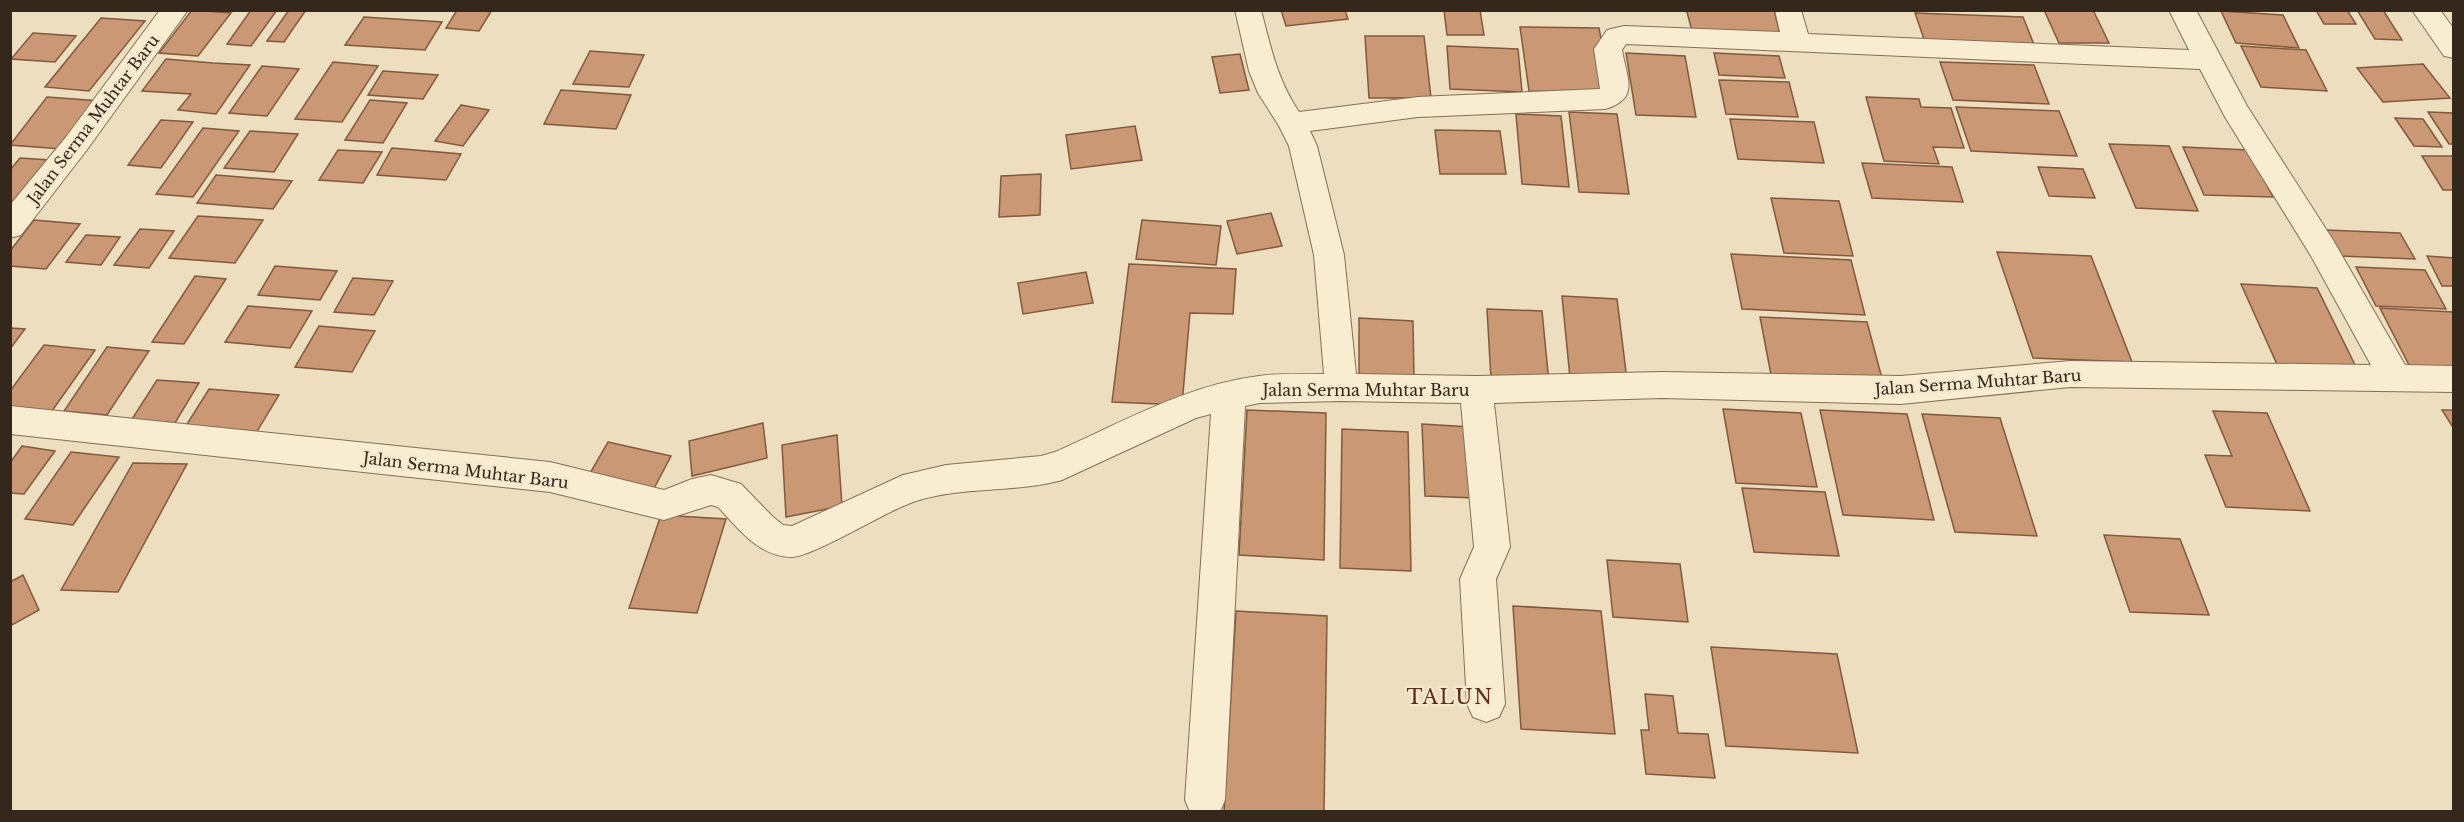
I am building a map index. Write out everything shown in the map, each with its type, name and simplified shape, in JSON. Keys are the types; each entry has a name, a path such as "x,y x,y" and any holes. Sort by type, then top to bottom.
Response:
{"street":[{"name":"Jalan Serma Muhtar Baru","path":"10,227 76,144 175,10"},
{"path":"1248,10 1263,71 1272,93 1292,123 1303,146 1329,255 1341,387"},
{"path":"1788,10 1796,41"},
{"path":"2182,10 2235,110 2322,248 2396,377"},
{"path":"2425,10 2454,50"},
{"path":"1292,123 1418,107 1605,99 1615,93 1608,49 1617,37 1624,35 2208,60"},
{"name":"Jalan Serma Muhtar Baru","path":"10,420 550,477 664,505 692,494 711,490 729,495 775,539 794,542 903,490 946,480 1041,471 1062,465 1188,407 1229,395 1260,390 1341,387 1476,390 1662,386 1901,390 2070,374 2454,379"},
{"path":"1476,390 1492,547 1478,579 1486,704"},
{"path":"1205,800 1229,395"}],"building":[{"path":"192,10 231,13 198,56 159,53"},
{"path":"251,10 277,10 251,46 227,44"},
{"path":"289,10 306,10 284,42 267,41"},
{"path":"457,10 492,10 479,31 446,28"},
{"path":"1281,10 1345,10 1348,19 1286,26"},
{"path":"1444,10 1480,10 1484,35 1447,35"},
{"path":"1681,10 1774,10 1780,34 1692,31 1687,12"},
{"path":"2044,10 2093,10 2109,43 2059,43"},
{"path":"2316,10 2347,10 2356,24 2324,24"},
{"path":"2357,10 2383,10 2402,40 2375,39"},
{"path":"2221,11 2283,15 2299,48 2236,43"},
{"path":"1915,13 2023,17 2035,47 1925,42"},
{"path":"364,17 442,22 425,50 345,45"},
{"path":"101,18 145,21 89,91 45,87"},
{"path":"1520,27 1599,28 1611,93 1529,91"},
{"path":"33,33 76,36 55,62 11,59"},
{"path":"1365,36 1424,36 1431,98 1369,98"},
{"path":"1447,46 1518,49 1522,92 1450,89"},
{"path":"2241,46 2306,50 2327,91 2261,87"},
{"path":"590,51 644,55 629,87 573,84"},
{"path":"1626,53 1685,56 1696,117 1636,115"},
{"path":"1714,53 1779,56 1785,78 1719,75"},
{"path":"1240,54 1249,90 1220,93 1212,57"},
{"path":"166,59 250,65 216,114 178,110 191,94 142,91"},
{"path":"333,62 378,66 342,122 295,119"},
{"path":"1940,62 2034,65 2049,104 1953,100"},
{"path":"2423,64 2450,98 2383,102 2357,68"},
{"path":"262,66 299,69 267,116 229,113"},
{"path":"383,71 438,75 423,99 368,95"},
{"path":"1719,80 1789,82 1798,117 1726,114"},
{"path":"561,90 631,95 616,129 544,124"},
{"path":"47,97 100,101 62,149 10,145"},
{"path":"1866,97 1919,99 1921,107 1951,108 1964,148 1933,147 1939,164 1884,161"},
{"path":"370,100 407,103 383,143 345,140"},
{"path":"461,105 489,110 463,146 435,141"},
{"path":"1956,107 2059,111 2077,156 1971,151"},
{"path":"1569,112 1617,114 1629,194 1579,192"},
{"path":"2428,112 2454,113 2454,144 2449,144"},
{"path":"1516,114 1561,116 1569,187 1522,184"},
{"path":"2395,118 2423,119 2442,147 2414,146"},
{"path":"1730,119 1814,122 1824,163 1738,159"},
{"path":"161,120 193,122 161,168 128,165"},
{"path":"1135,126 1142,160 1071,169 1066,135"},
{"path":"203,128 239,131 193,197 156,194"},
{"path":"1435,130 1500,131 1506,174 1440,174"},
{"path":"250,131 298,134 274,172 224,168"},
{"path":"2109,144 2169,146 2198,211 2136,208"},
{"path":"2183,147 2249,150 2273,197 2204,195"},
{"path":"392,148 461,154 446,180 377,175"},
{"path":"338,150 382,152 363,183 319,180"},
{"path":"2422,156 2454,156 2454,190 2443,190"},
{"path":"20,158 49,160 10,210 10,170"},
{"path":"1862,163 1952,167 1963,202 1872,198"},
{"path":"2038,167 2083,169 2095,198 2049,196"},
{"path":"1041,174 1040,215 999,217 1001,176"},
{"path":"216,175 292,181 273,209 197,203"},
{"path":"1771,198 1839,201 1853,256 1784,253"},
{"path":"1271,213 1282,246 1237,254 1227,221"},
{"path":"198,216 263,220 235,263 169,258"},
{"path":"34,220 80,224 46,269 10,266 10,251"},
{"path":"1142,220 1221,226 1216,265 1136,259"},
{"path":"140,229 174,231 149,268 114,265"},
{"path":"2326,230 2400,233 2415,259 2340,256"},
{"path":"86,235 120,237 101,265 66,262"},
{"path":"1997,252 2091,256 2132,362 2033,358"},
{"path":"1731,254 1851,260 1865,315 1742,309"},
{"path":"2427,256 2454,258 2454,286 2442,286"},
{"path":"1129,264 1236,269 1233,314 1190,313 1182,405 1112,402"},
{"path":"275,266 337,271 320,300 258,295"},
{"path":"2356,267 2425,270 2446,309 2376,306"},
{"path":"1086,272 1093,303 1023,314 1018,283"},
{"path":"195,276 226,279 184,344 152,342"},
{"path":"353,278 393,281 374,315 334,312"},
{"path":"2241,284 2317,288 2360,375 2280,371"},
{"path":"1562,296 1617,299 1627,380 1570,378"},
{"path":"248,306 312,311 290,348 225,342"},
{"path":"2380,308 2453,312 2454,371 2411,369"},
{"path":"1487,309 1542,311 1549,383 1491,379"},
{"path":"1760,317 1867,322 1884,386 1772,380"},
{"path":"1359,318 1413,321 1414,379 1359,376"},
{"path":"319,326 375,331 352,372 295,367"},
{"path":"10,328 25,329 10,349"},
{"path":"44,345 95,350 52,411 10,407 10,391"},
{"path":"107,347 149,351 107,415 64,411"},
{"path":"157,380 199,383 175,423 132,419"},
{"path":"209,389 279,395 253,438 182,432"},
{"path":"1723,409 1801,413 1817,487 1736,483"},
{"path":"1247,410 1326,413 1324,560 1239,555"},
{"path":"1820,410 1907,414 1934,520 1843,515"},
{"path":"2442,410 2454,410 2454,429"},
{"path":"2213,411 2267,413 2310,511 2226,507 2205,455 2232,456"},
{"path":"1922,414 2000,418 2037,536 1955,532"},
{"path":"763,423 767,458 692,476 689,441"},
{"path":"1422,424 1471,427 1475,498 1425,496"},
{"path":"1342,429 1408,432 1411,571 1340,568"},
{"path":"837,435 842,506 786,517 782,445"},
{"path":"608,442 671,456 650,496 586,480"},
{"path":"22,446 55,451 24,494 10,493 10,463"},
{"path":"71,452 119,457 73,525 25,519"},
{"path":"133,463 187,464 118,592 61,590"},
{"path":"1742,488 1825,492 1839,556 1754,552"},
{"path":"661,515 726,519 697,613 629,608"},
{"path":"2104,535 2180,539 2209,615 2130,612"},
{"path":"1607,560 1680,564 1688,622 1613,617"},
{"path":"23,575 39,610 10,626 10,582"},
{"path":"1513,606 1601,611 1615,734 1521,729"},
{"path":"1236,611 1327,616 1324,812 1224,812"},
{"path":"1711,647 1837,654 1858,753 1726,746"},
{"path":"1645,694 1673,696 1678,733 1708,734 1715,778 1646,774 1641,730 1649,730"}],"district":[{"name":"TALUN","path":"1450,697"}]}
